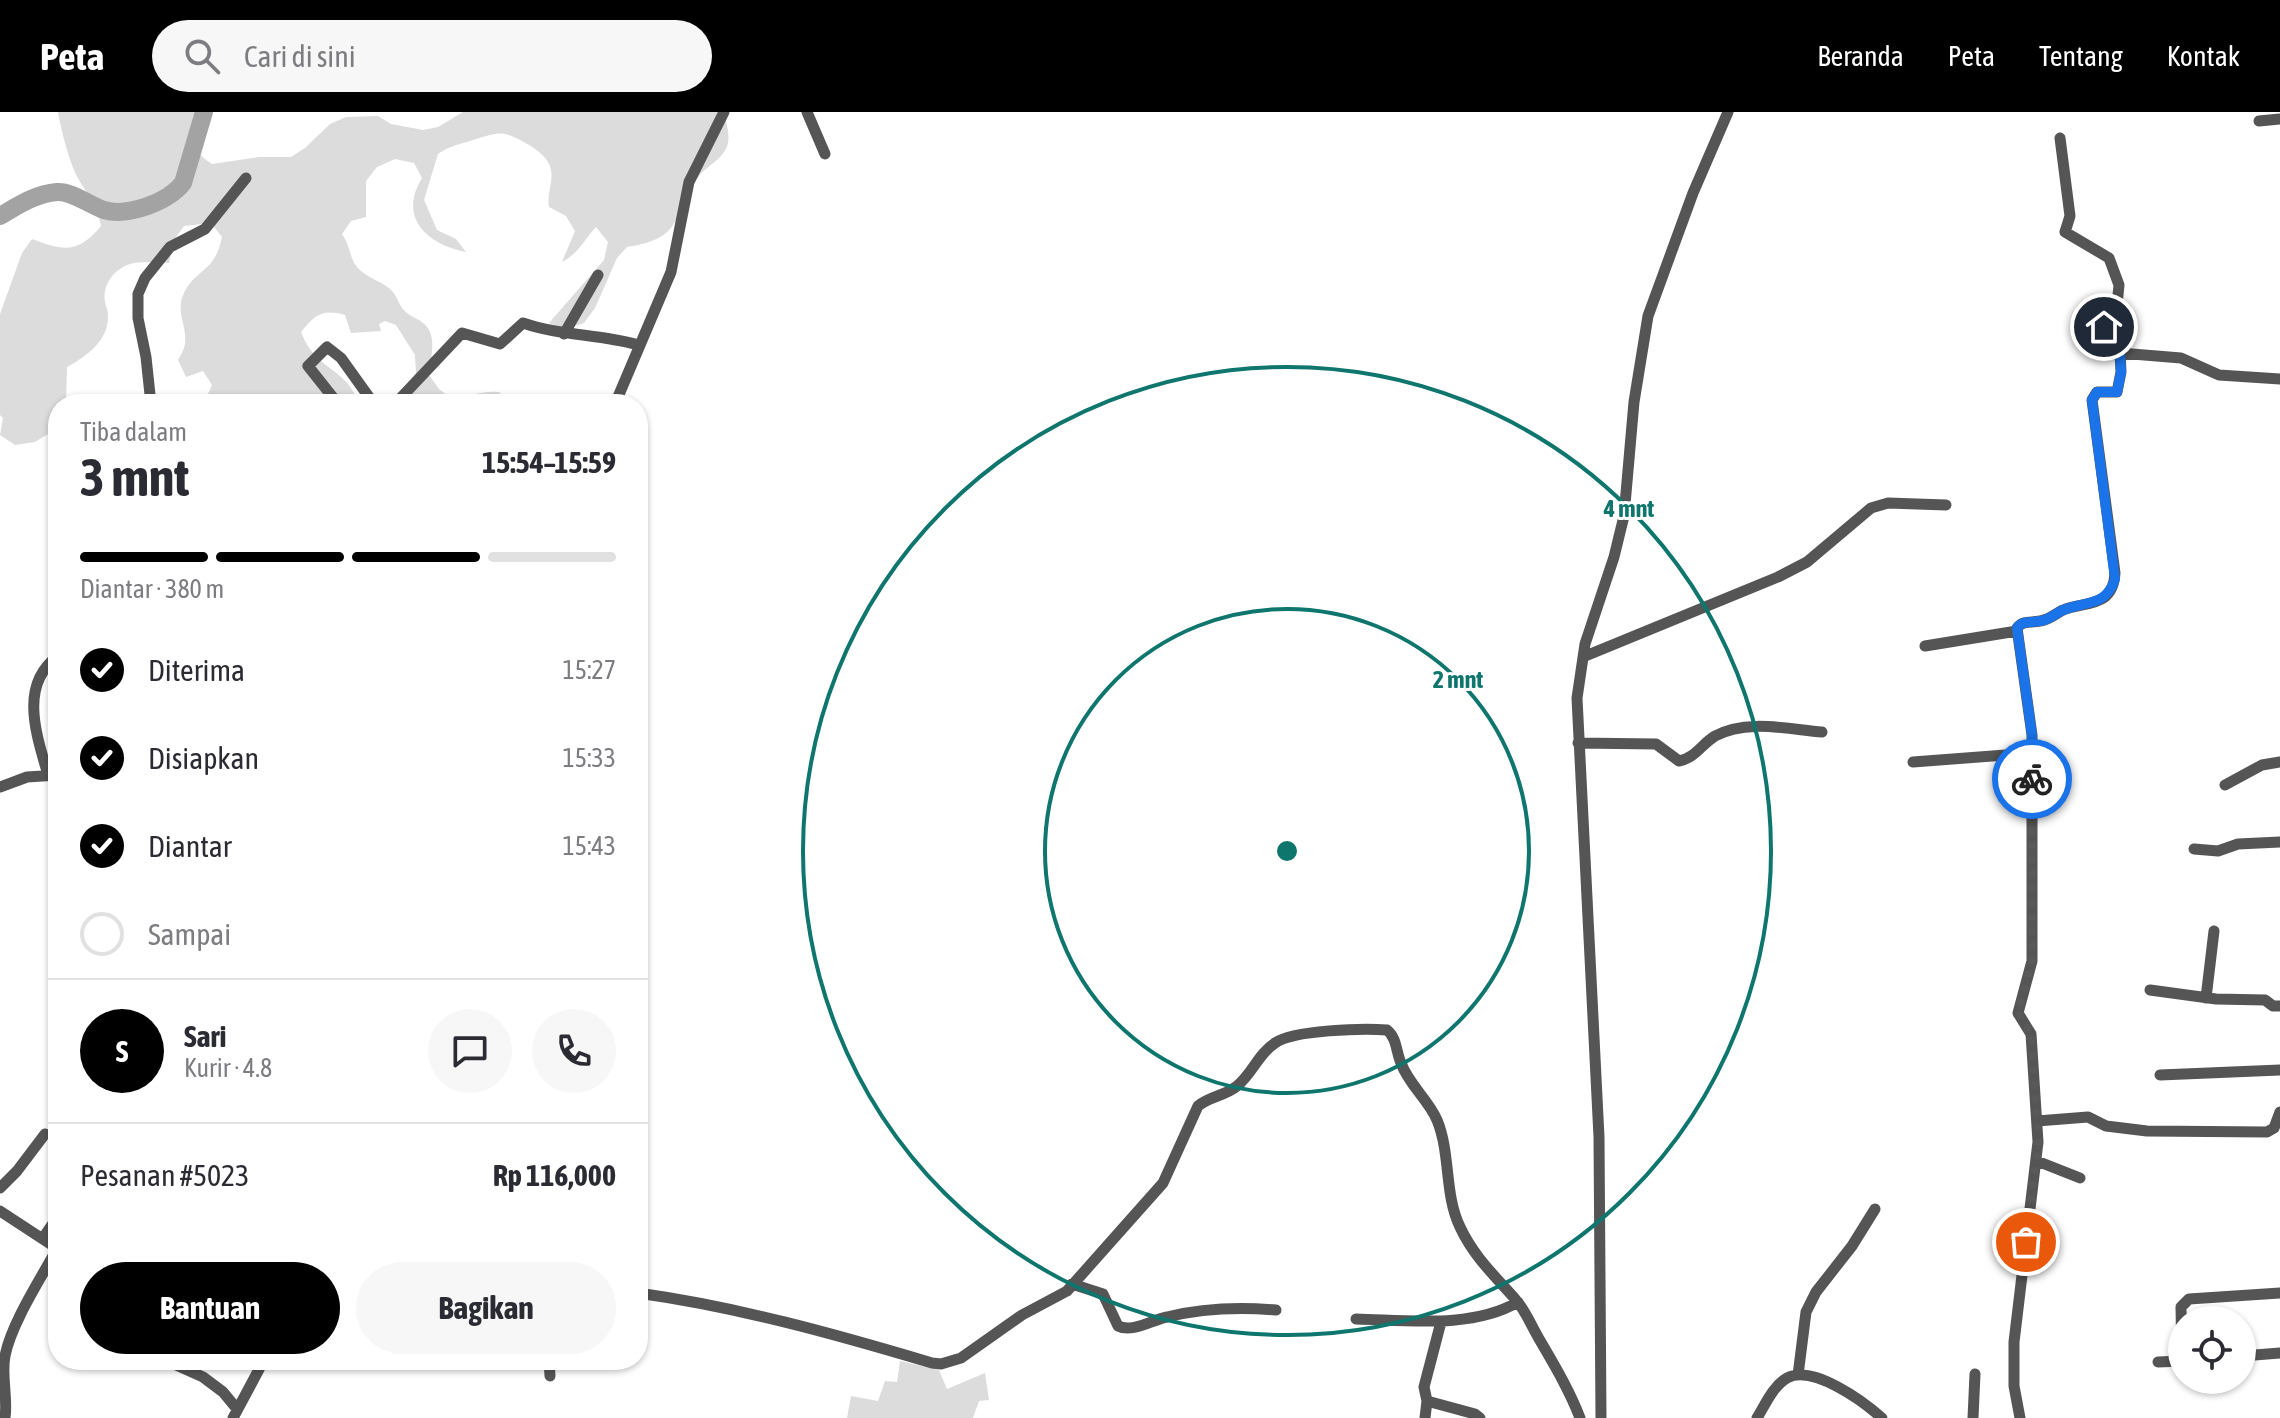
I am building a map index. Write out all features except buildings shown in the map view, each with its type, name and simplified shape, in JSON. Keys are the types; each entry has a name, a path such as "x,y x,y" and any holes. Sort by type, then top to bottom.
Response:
{"street":[{"path":"619,394 671,272 689,182 724,112"},
{"path":"807,112 825,154"},
{"path":"1601,1418 1599,1137 1577,698 1583,657 1622,527 1634,402 1648,316 1693,193 1728,112"},
{"path":"2259,121 2280,119"},
{"path":"2060,138 2070,216 2065,232 2109,258 2119,285 2116,315 2093,339 2095,349 2181,358 2219,375 2280,379"},
{"path":"150,394 138,318 140,289 170,247 205,229 246,178"},
{"path":"564,334 598,275"},
{"path":"404,394 462,333 500,344 523,323 564,334 617,339 638,345"},
{"path":"330,394 308,366 327,347 341,358 367,394"},
{"path":"2020,1418 2014,1386 2014,1342 2037,1161 2037,1121 2031,1034 2018,1013 2032,961 2032,753 2031,722 2017,631 2022,623 2046,620 2067,609 2090,605 2109,591 2115,573 2092,400 2097,392 2117,392 2121,372 2120,353"},
{"path":"1583,657 1778,577 1807,562 1871,508 1888,503 1946,505"},
{"path":"1925,646 2017,631"},
{"path":"48,666 33,700 35,728 48,762"},
{"path":"1578,743 1656,744 1679,761 1688,760 1713,738 1734,728 1758,726 1822,732"},
{"path":"1913,762 2032,753"},
{"path":"2225,785 2262,765 2280,762"},
{"path":"0,787 27,777 48,775"},
{"path":"2194,849 2218,851 2238,844 2280,842"},
{"path":"2206,998 2214,931"},
{"path":"2150,990 2206,998 2265,1000 2273,1006 2280,1006"},
{"path":"648,1294 819,1329 941,1364 972,1352 1022,1315 1060,1296 1163,1183 1198,1106 1241,1083 1274,1043 1302,1035 1383,1030 1392,1035 1405,1072 1430,1105 1437,1121 1459,1226 1478,1260 1518,1302 1571,1395 1580,1418"},
{"path":"2160,1075 2280,1070"},
{"path":"2037,1121 2088,1117 2106,1126 2147,1131 2267,1132 2274,1128 2280,1112"},
{"path":"0,1188 45,1134"},
{"path":"2037,1161 2080,1178"},
{"path":"1798,1375 1802,1334 1811,1302 1875,1209"},
{"path":"0,1211 48,1242"},
{"path":"43,1238 48,1231"},
{"path":"5,1418 7,1391 4,1359 9,1341 48,1268"},
{"path":"1072,1284 1103,1294 1118,1326 1126,1329 1167,1316 1215,1309 1276,1310"},
{"path":"2182,1306 2189,1299 2280,1293"},
{"path":"1356,1319 1441,1322 1494,1311 1518,1302"},
{"path":"1425,1418 1427,1401 1424,1387 1441,1322"},
{"path":"2256,1355 2280,1353"},
{"path":"2158,1362 2168,1361"},
{"path":"191,1370 223,1392 235,1413 259,1370"},
{"path":"550,1370 550,1376"},
{"path":"1973,1418 1975,1374"},
{"path":"1757,1418 1779,1385 1798,1375 1815,1377 1834,1386 1882,1418"},
{"path":"1427,1401 1480,1418"}],"shaded area":[{"path":"58,112 197,112 192,141 199,153 212,164 259,157 291,157 330,124 346,117 378,116 391,124 423,130 438,127 463,112 724,112 728,128 726,149 699,176 669,230 646,243 627,247 617,258 595,308 584,323 567,329 549,323 604,260 608,242 596,227 577,251 562,262 575,231 566,216 549,207 551,169 539,152 514,137 497,134 438,154 424,200 437,230 456,239 466,252 439,243 420,227 413,205 422,178 414,163 395,159 377,167 366,181 366,217 351,221 342,234 361,271 390,289 404,311 427,327 432,344 429,375 446,394 407,394 416,373 415,355 396,325 385,321 379,324 381,331 351,333 345,315 325,313 315,317 301,332 315,355 347,382 354,394 208,394 212,385 203,371 186,377 178,360 185,343 182,300 189,285 215,257 222,237 211,223 184,226 174,240 169,263 130,264 114,274 105,290 108,315 101,340 67,367 66,394 48,394 48,434 35,442 15,445 0,435 3,418 0,415 0,314 22,253 32,239 61,248 77,246 101,226 95,206 72,166"},
{"path":"900,1361 939,1370 947,1389 985,1373 989,1400 979,1401 973,1418 847,1418 851,1396 878,1401 885,1381 897,1382"}],"waterway":[{"path":"0,216 34,198 57,192 114,212 136,210 158,202 183,183 204,112"}],"way so far":[{"path":"2026,1242 2038,1142 2031,1034 2018,1011 2032,961 2032,779"}],"route":[{"path":"2032,779 2032,735 2017,628 2022,623 2046,620 2067,609 2097,602 2113,586 2115,579 2092,400 2097,392 2117,392 2121,372 2120,353 2095,349 2093,339 2104,327"}]}
